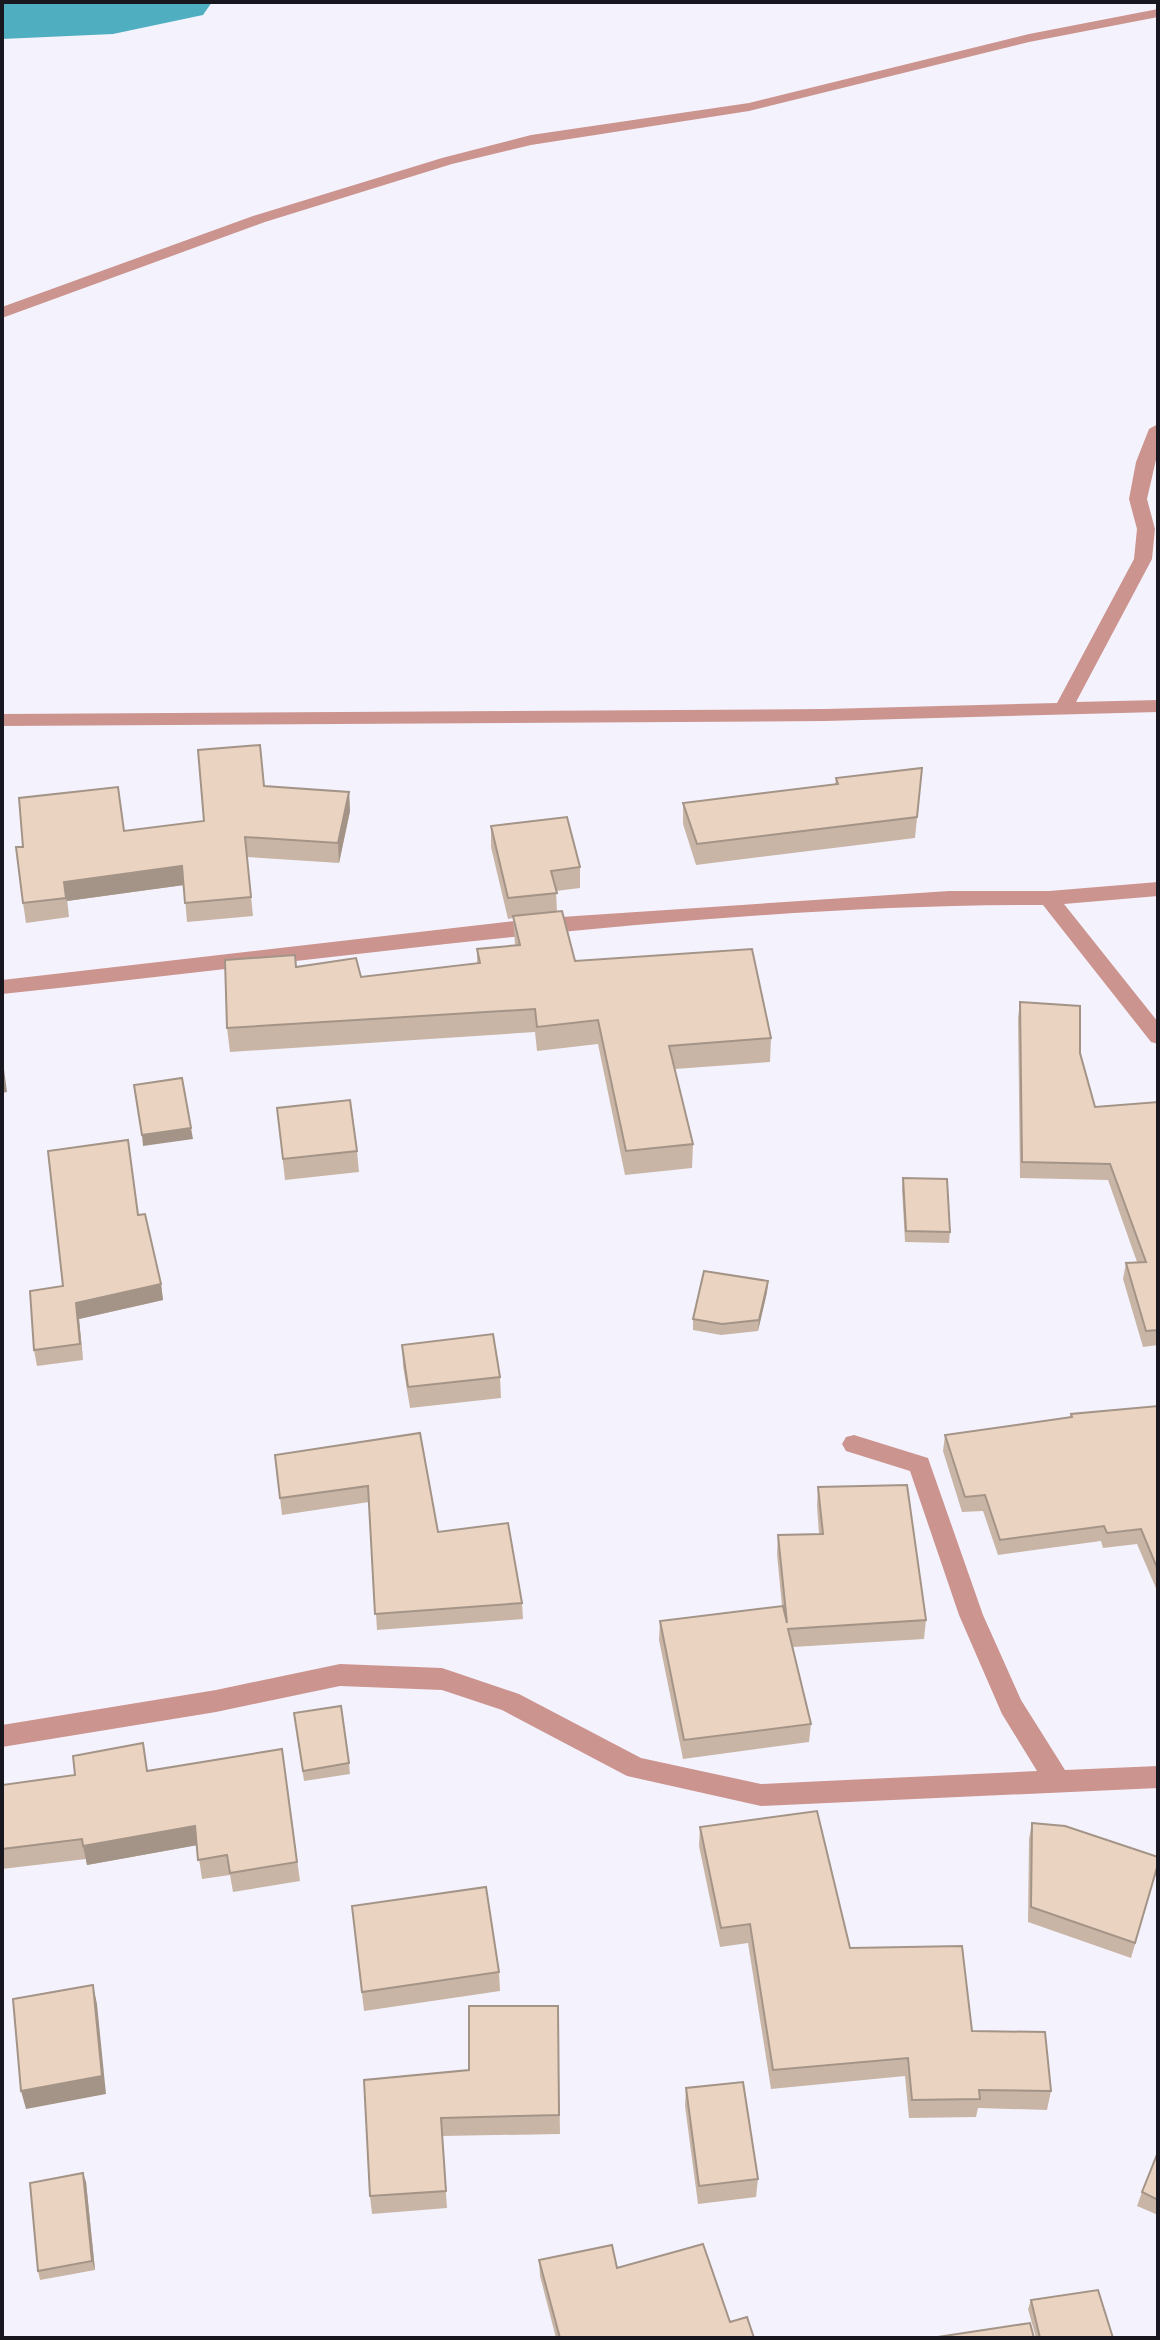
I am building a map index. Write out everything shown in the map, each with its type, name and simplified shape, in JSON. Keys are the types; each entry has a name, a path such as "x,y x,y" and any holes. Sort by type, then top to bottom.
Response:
{"street":[{"path":"2,313 259,219 447,161 531,140 749,107 1029,38 1158,13"},
{"path":"1064,707 1143,559 1146,529 1138,499 1145,462 1158,429"},
{"path":"2,720 826,715 1158,706"},
{"path":"2,987 531,926 933,899 1049,898 1158,889"},
{"path":"1049,898 1158,1037"},
{"path":"854,1444 920,1465 971,1615 1011,1706 1058,1782"},
{"path":"2,1736 216,1701 340,1675 442,1679 510,1702 636,1768 761,1795 1158,1777"}],"building":[{"path":"260,745 264,786 349,792 338,843 245,837 251,897 185,903 182,866 64,882 66,898 23,903 16,847 23,847 19,798 118,787 124,831 204,821 198,750"},
{"path":"922,768 917,817 697,844 683,803 838,784 836,778"},
{"path":"567,817 580,867 551,871 557,893 508,898 491,826"},
{"path":"562,911 575,961 752,949 771,1038 669,1046 693,1144 626,1151 598,1020 537,1027 535,1009 227,1028 225,960 295,955 296,967 356,958 361,977 480,963 477,949 520,945 513,916"},
{"path":"1020,1002 1080,1006 1080,1053 1095,1107 1158,1102 1158,1330 1146,1331 1126,1263 1146,1262 1110,1164 1022,1162"},
{"path":"182,1078 191,1128 142,1135 134,1085"},
{"path":"350,1100 357,1151 283,1159 277,1108"},
{"path":"128,1140 138,1215 145,1214 161,1284 76,1303 80,1344 34,1350 30,1291 63,1286 48,1151"},
{"path":"903,1178 947,1179 950,1232 906,1231"},
{"path":"704,1271 768,1281 759,1320 722,1324 693,1319"},
{"path":"493,1334 500,1377 408,1387 402,1345"},
{"path":"1158,1406 1158,1570 1141,1529 1107,1533 1104,1526 1000,1540 985,1495 965,1497 945,1435 1072,1417 1071,1414"},
{"path":"420,1433 438,1532 508,1523 522,1603 375,1614 368,1486 280,1498 275,1455"},
{"path":"907,1485 926,1620 788,1629 811,1724 684,1740 660,1621 783,1606 787,1623 778,1535 823,1534 818,1487"},
{"path":"341,1706 349,1763 303,1771 294,1713"},
{"path":"143,1743 147,1771 282,1749 297,1862 230,1873 227,1855 198,1860 195,1826 83,1846 82,1839 2,1849 2,1785 75,1775 73,1756"},
{"path":"817,1811 850,1948 962,1946 972,2031 1045,2032 1051,2091 979,2090 980,2099 912,2100 908,2058 773,2070 750,1924 721,1928 700,1827"},
{"path":"1032,1823 1065,1826 1158,1857 1135,1943 1031,1907"},
{"path":"486,1887 499,1972 362,1992 352,1906"},
{"path":"93,1985 102,2076 21,2091 13,1999"},
{"path":"469,2006 558,2006 559,2115 441,2118 446,2191 370,2196 364,2080 469,2070"},
{"path":"743,2082 758,2179 699,2186 686,2088"},
{"path":"1158,2152 1158,2200 1142,2192"},
{"path":"83,2173 92,2261 38,2271 30,2183"},
{"path":"703,2244 730,2322 747,2317 754,2338 560,2338 539,2260 612,2245 617,2268"},
{"path":"1098,2290 1113,2338 1040,2338 1031,2300"},
{"path":"1030,2323 1034,2338 931,2338"}],"waterway":[{"path":"2,20 113,15 181,2"}]}
